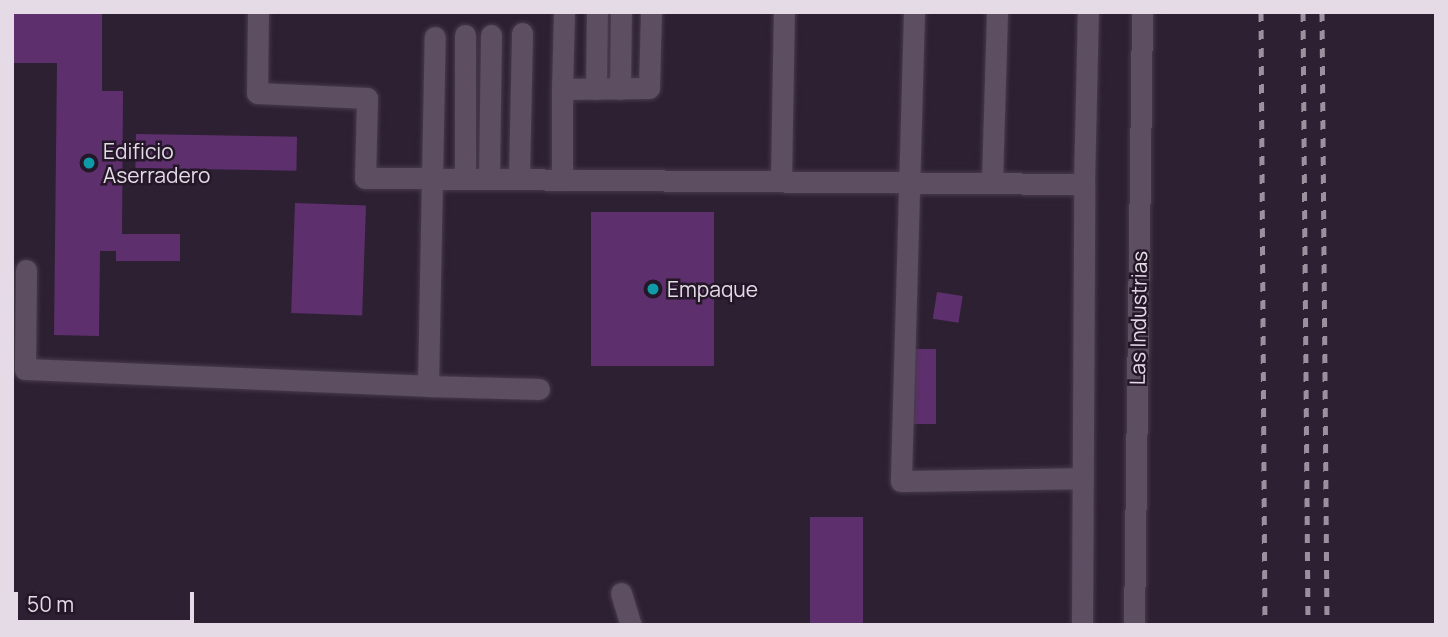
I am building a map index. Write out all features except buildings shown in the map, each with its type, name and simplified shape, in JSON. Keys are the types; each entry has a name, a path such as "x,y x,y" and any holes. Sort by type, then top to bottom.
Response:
{"street":[{"path":"258,12 257,93 367,98 365,178 909,180 1084,184"},
{"path":"562,178 564,12"},
{"path":"596,89 597,12"},
{"path":"620,89 621,12"},
{"path":"562,89 649,88 651,12"},
{"path":"782,179 784,12"},
{"path":"914,12 901,481 1083,478"},
{"path":"992,181 996,12"},
{"path":"1082,625 1084,184 1088,12"},
{"name":"Las Industrias","path":"1134,625 1142,12"},
{"path":"519,178 522,33"},
{"path":"465,35 465,178"},
{"path":"489,178 491,35"},
{"path":"428,386 435,37"},
{"path":"26,270 24,369 539,388"},
{"path":"621,593 631,625"}],"railway":[{"path":"1261,12 1265,625"},
{"path":"1303,12 1308,625"},
{"path":"1322,12 1327,625"}],"place":[{"name":"Edificio Aserradero","path":"89,163"},
{"name":"Empaque","path":"653,289"}]}
